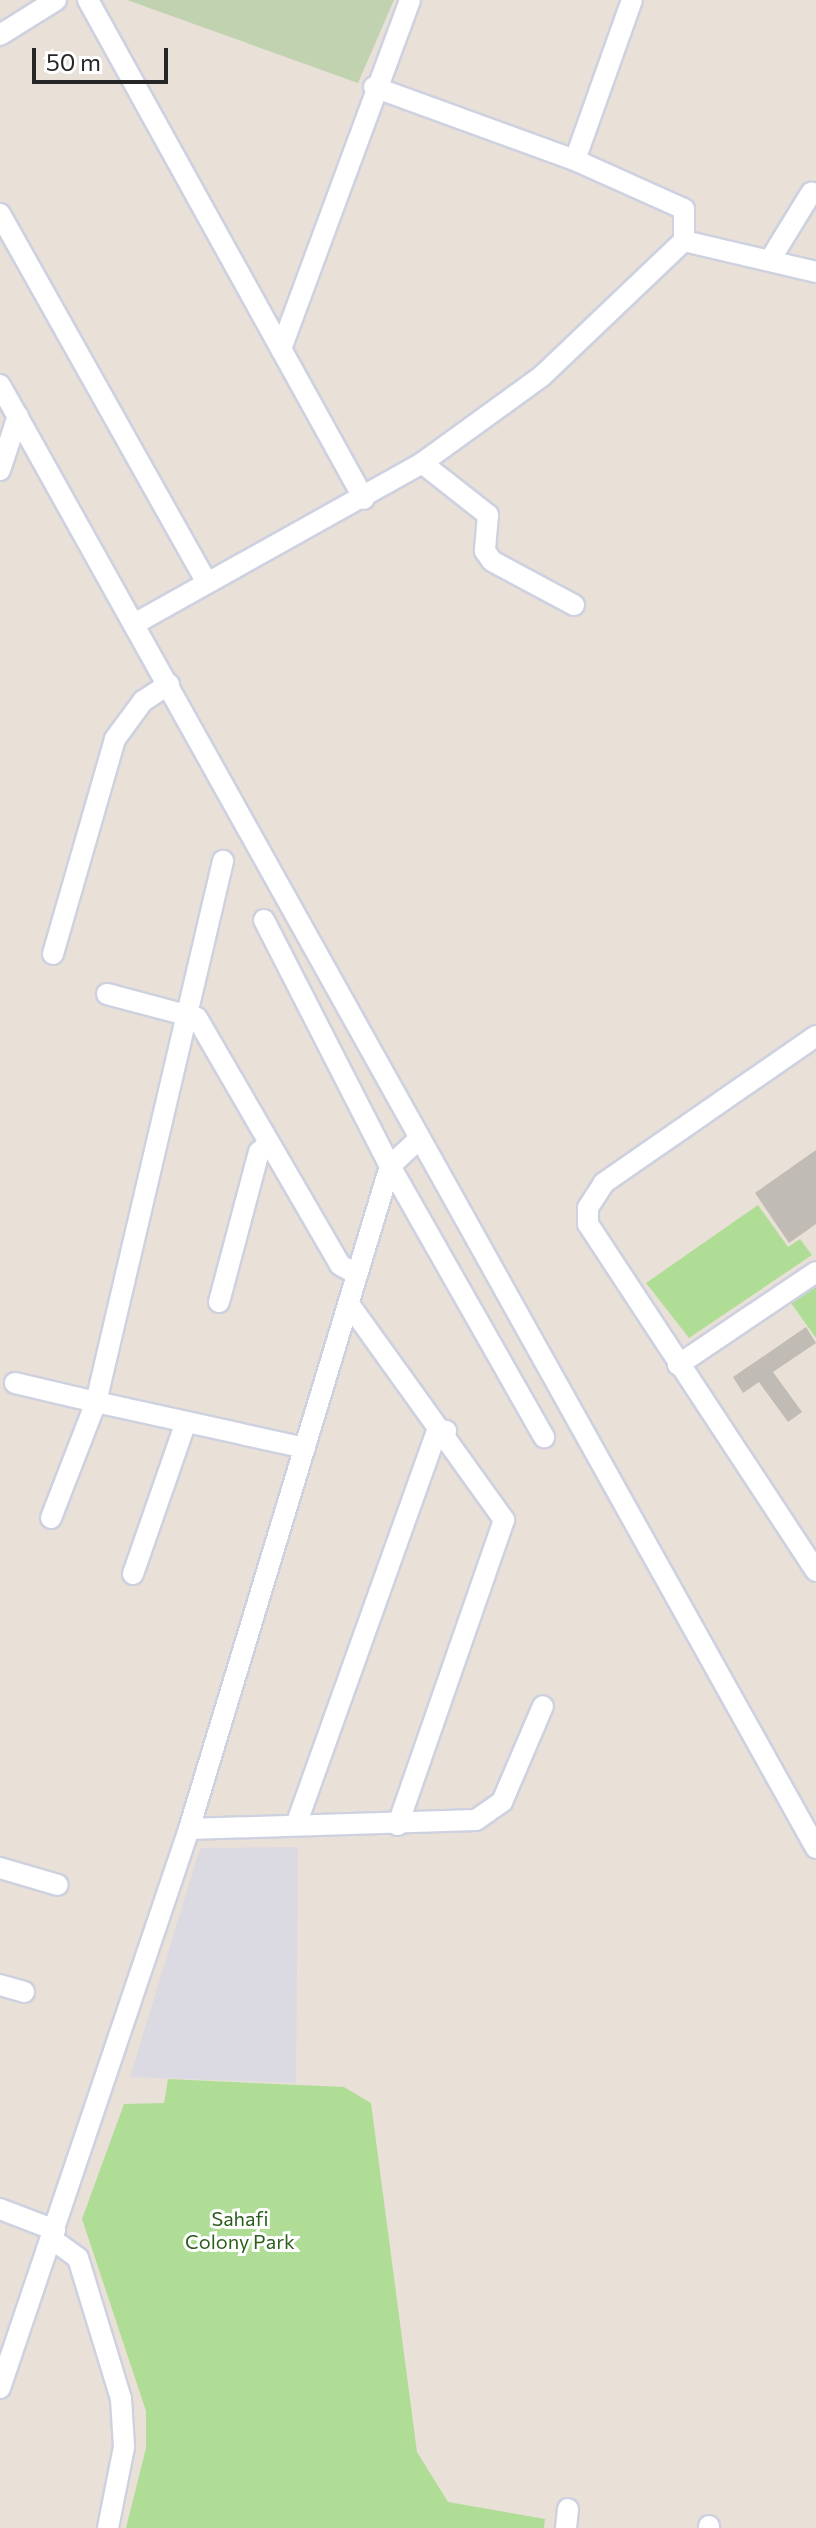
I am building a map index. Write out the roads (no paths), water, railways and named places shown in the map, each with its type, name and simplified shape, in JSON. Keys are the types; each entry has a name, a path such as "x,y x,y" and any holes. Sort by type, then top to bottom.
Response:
{"street":[{"path":"0,35 56,0"},
{"path":"88,0 364,499"},
{"path":"281,349 374,87 410,0"},
{"path":"575,160 632,0"},
{"path":"136,623 364,499 422,463 542,376 684,241 684,209 575,160 374,87"},
{"path":"770,260 811,193"},
{"path":"0,214 207,583"},
{"path":"684,241 816,272"},
{"path":"0,385 136,623 417,1141 816,1848"},
{"path":"0,470 18,416"},
{"path":"422,463 488,515 485,551 492,561 574,605"},
{"path":"53,954 115,739 143,701 169,684"},
{"path":"51,1518 96,1402 183,1014 223,861"},
{"path":"264,920 390,1166 544,1437"},
{"path":"107,994 197,1018 340,1265 357,1274"},
{"path":"816,1036 594,1191 588,1224 816,1571"},
{"path":"0,2388 189,1829 390,1166 417,1141"},
{"path":"219,1302 259,1152 269,1144"},
{"path":"678,1365 816,1272"},
{"path":"349,1304 446,1431 504,1527 398,1825"},
{"path":"15,1383 185,1425 305,1448"},
{"path":"133,1574 185,1425"},
{"path":"296,1825 436,1435 446,1431"},
{"path":"189,1829 398,1825 492,1815 543,1706"},
{"path":"0,1868 58,1885"},
{"path":"0,1985 24,1992"},
{"path":"0,2209 54,2235 78,2258 121,2399 124,2447 108,2528"}],"park label":[{"name":"Sahafi Colony Park","path":"240,2230"}]}
